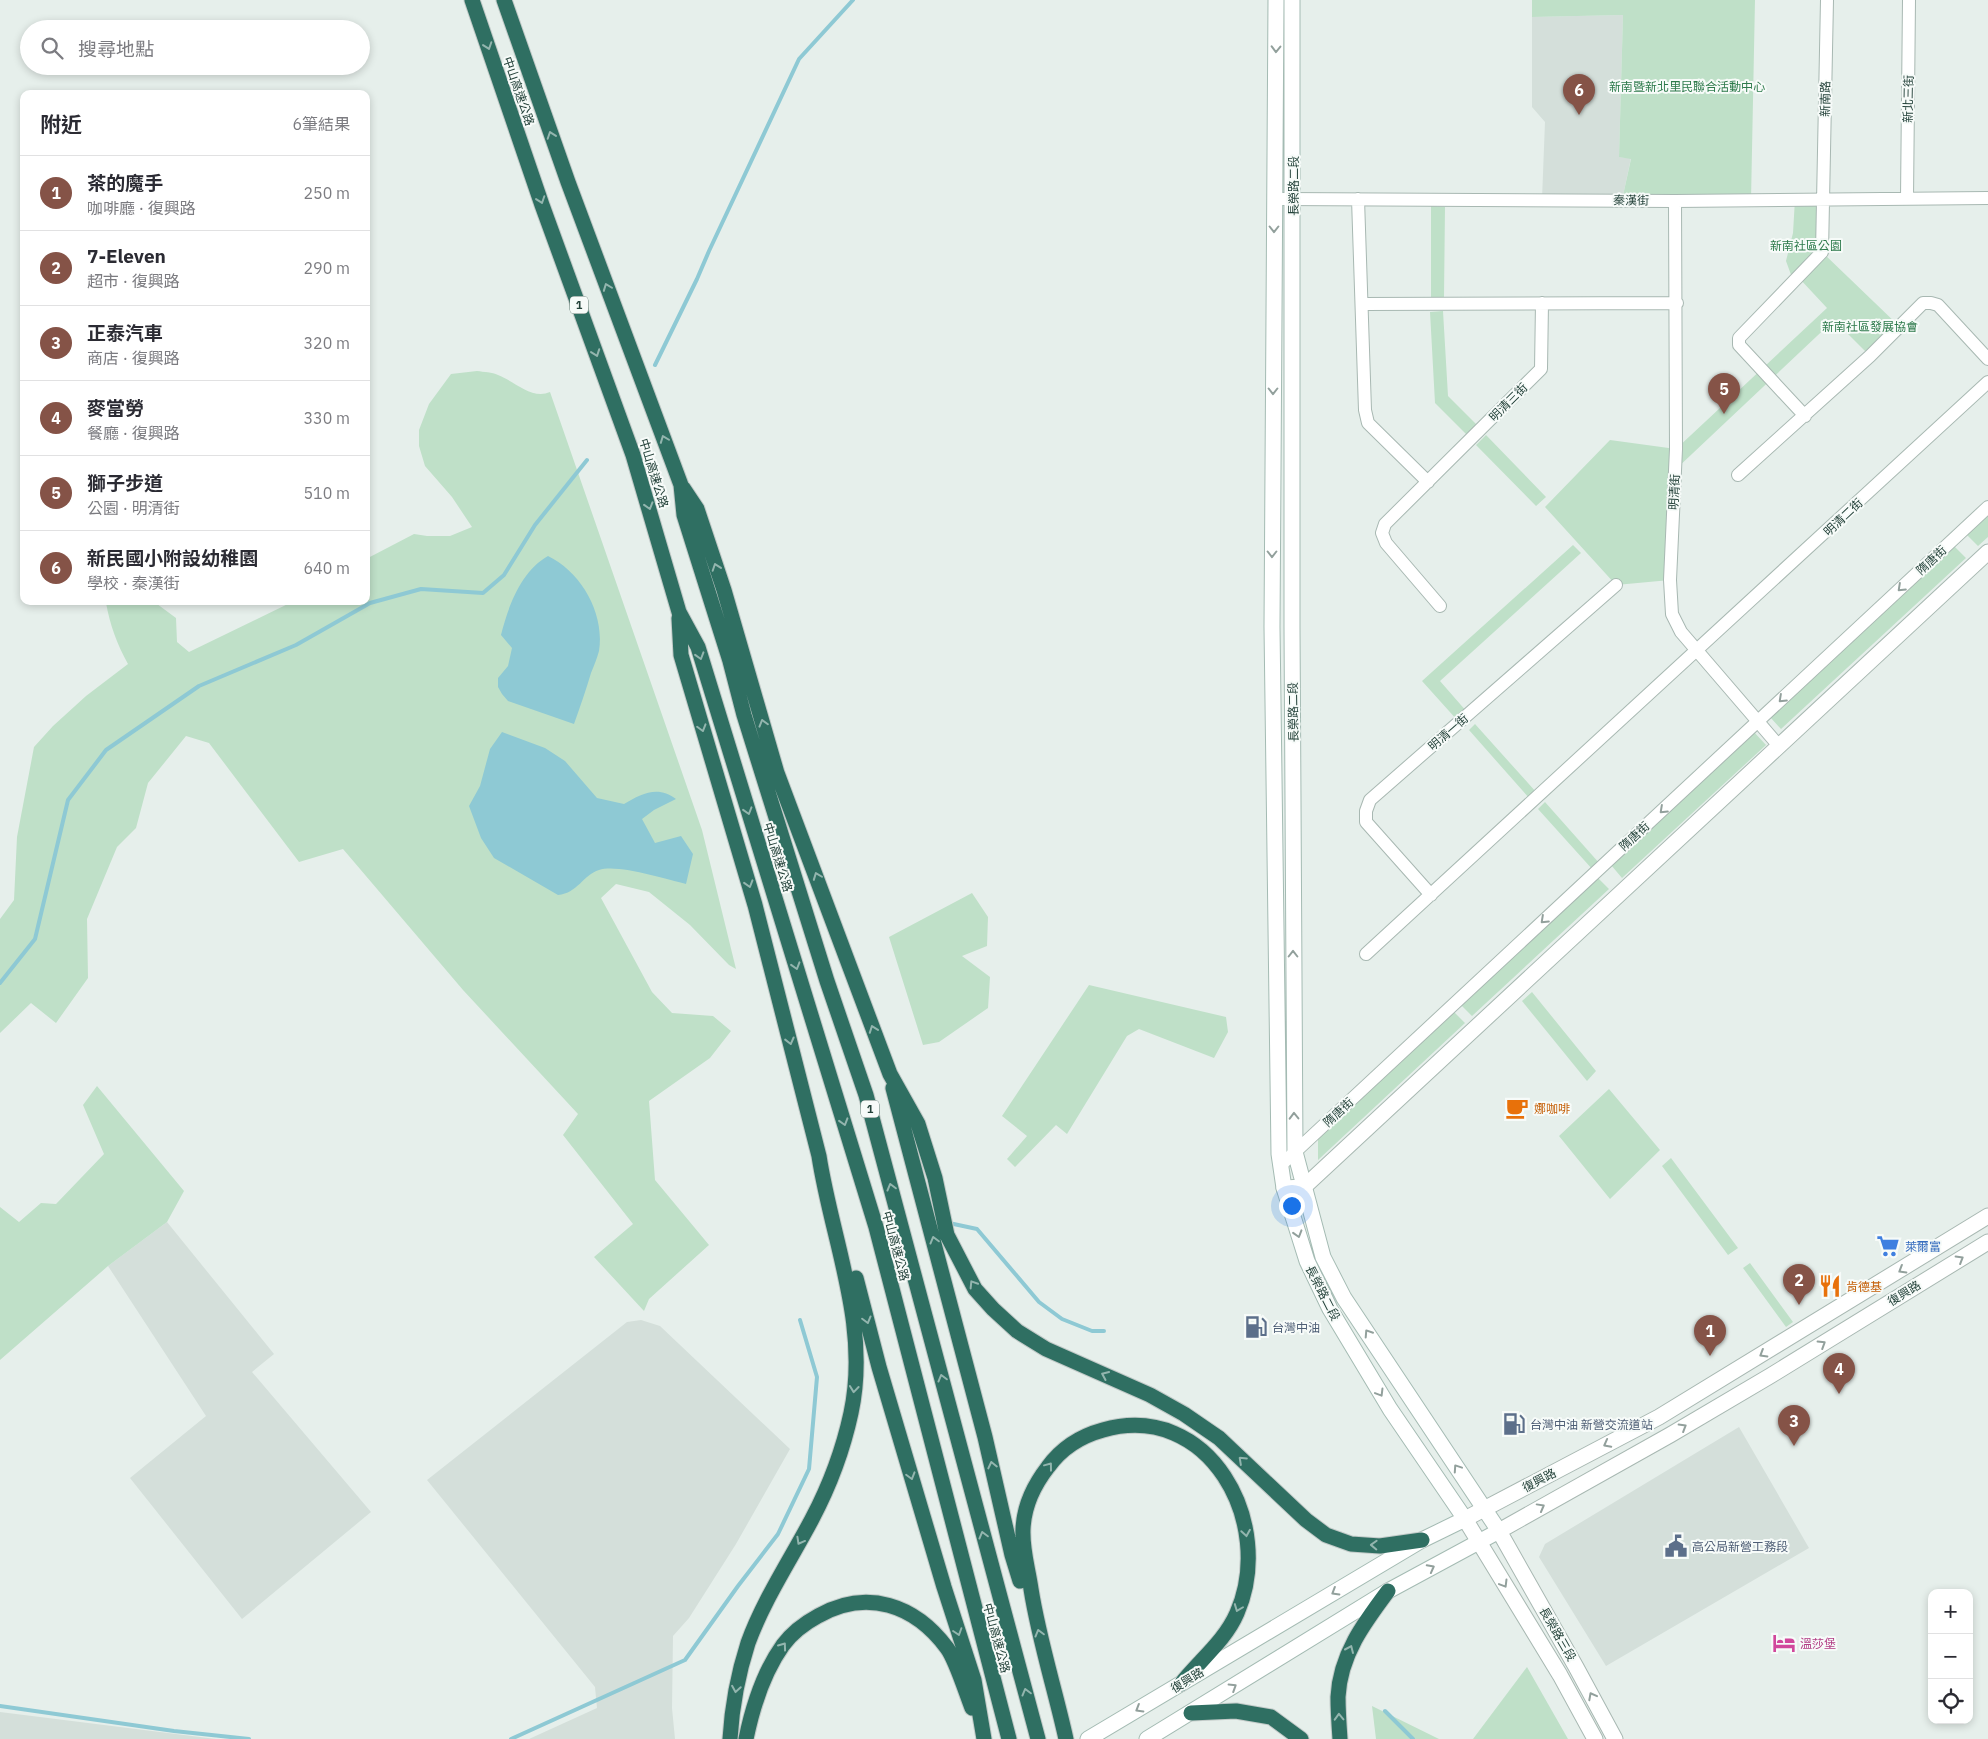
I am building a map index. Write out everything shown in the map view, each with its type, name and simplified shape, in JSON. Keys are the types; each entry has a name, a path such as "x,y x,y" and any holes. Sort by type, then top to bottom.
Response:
{"highway":[{"name":"中山高速公路","path":"472,0 542,206 633,455 679,612 698,647 876,1226 1009,1739"},
{"name":"中山高速公路","path":"504,0 568,182 681,485 684,515 730,660 744,715 827,981 866,1095 1038,1739"},
{"path":"681,485 697,509 724,590 777,773 890,1074 918,1124 935,1178 947,1235 975,1289 993,1310 1011,1325 1046,1348 1150,1395 1184,1414 1219,1438 1306,1520 1326,1535 1351,1544 1380,1546 1422,1540"},
{"path":"679,612 681,655 755,905 819,1156 824,1186 849,1289 854,1336 855,1376 852,1410 844,1442 832,1478 813,1518 762,1611 749,1642 738,1675 731,1718 730,1739"},
{"path":"890,1074 895,1103 920,1187 985,1437 1012,1555 1024,1594 1034,1612"},
{"path":"819,1156 829,1176 879,1367 944,1587 974,1680 983,1737"},
{"path":"1066,1735 1034,1612 1031,1587 1024,1559 1023,1528 1029,1499 1038,1479 1054,1458 1072,1443 1094,1432 1117,1426 1147,1427 1162,1430 1186,1439 1209,1457 1227,1479 1240,1504 1247,1532 1249,1561 1246,1587 1236,1614 1213,1650 1181,1684"},
{"path":"1340,1739 1338,1696 1345,1660 1361,1627 1388,1591"},
{"path":"746,1739 752,1706 766,1673 784,1644 805,1623 832,1608 861,1601 894,1606 925,1624 948,1650 983,1737"},
{"path":"1192,1713 1236,1711 1271,1717 1301,1739"}],"main road":[{"name":"長榮路二段","path":"1276,0 1272,574 1279,1154 1284,1188 1307,1261 1330,1309 1390,1409 1479,1542"},
{"name":"長榮路二段","path":"1292,0 1293,1005 1295,1152 1324,1257 1344,1298 1498,1531"},
{"path":"1273,371 1292,372"},
{"path":"1284,1188 1304,1187 1988,552"},
{"path":"1272,574 1293,572"},
{"path":"1276,851 1294,851"},
{"path":"1277,1006 1293,1005"},
{"name":"復興路","path":"1088,1739 1422,1540 1659,1417 1988,1216"},
{"name":"復興路","path":"1147,1739 1388,1591 1662,1439 1770,1376 1988,1242"},
{"name":"長榮路三段","path":"1498,1531 1615,1739"},
{"name":"長榮路三段","path":"1479,1542 1560,1675 1595,1739"}],"street":[{"name":"新南路","path":"1824,199 1826,0"},
{"name":"新北三街","path":"1907,198 1909,0"},
{"path":"1358,198 1365,410 1368,423 1428,482"},
{"name":"秦漢街","path":"1274,199 1675,201 1988,198"},
{"path":"1805,416 1739,346 1739,338 1822,252 1824,199"},
{"name":"明清街","path":"1675,201 1677,303 1676,449 1670,580 1672,614 1682,632 1697,651 1779,746"},
{"path":"1362,304 1677,303"},
{"path":"1738,475 1870,356 1923,303 1938,305 1988,359"},
{"name":"明清三街","path":"1440,606 1386,542 1382,533 1385,524 1541,369 1542,304"},
{"name":"明清二街","path":"1697,651 1988,382"},
{"name":"隋唐街","path":"1281,1165 1988,508"},
{"name":"明清一街","path":"1431,895 1366,822 1366,811 1370,800 1616,585"},
{"path":"1366,954 1697,651"}],"shaded area":[{"path":"1623,15 1619,157 1631,158 1622,200 1542,199 1545,122 1532,107 1532,17"},
{"path":"167,1222 274,1354 252,1372 371,1512 242,1619 130,1478 206,1416 108,1266"},
{"path":"641,1320 660,1326 790,1449 736,1544 689,1618 673,1636 672,1708 675,1739 529,1739 597,1708 595,1687 427,1480 627,1322"},
{"name":"高公局新營工務段","path":"1739,1427 1809,1548 1606,1666 1539,1557 1545,1544"},
{"path":"0,1712 216,1739 0,1739"}],"green space":[{"name":"新南暨新北里民聯合活動中心","path":"1532,0 1755,0 1751,200 1622,200 1631,159 1619,157 1623,15 1532,17"},
{"path":"1795,199 1824,199 1822,252 1900,327 1870,356 1834,320 1675,470 1670,580 1616,585 1545,507 1610,440 1676,449 1827,308 1799,278 1794,283 1786,261 1793,233"},
{"path":"1431,206 1445,207 1444,297 1431,297"},
{"path":"1443,311 1448,396 1478,426 1468,436 1435,403 1430,312"},
{"path":"477,371 491,373 530,392 543,394 550,392 702,830 736,969 729,965 690,925 649,892 616,884 601,898 652,992 672,1013 713,1016 731,1031 710,1058 649,1101 655,1180 709,1245 649,1299 644,1311 594,1257 633,1224 563,1135 578,1114 463,990 343,849 299,862 209,743 186,736 148,783 136,828 117,847 87,919 88,978 56,1023 31,1003 0,1033 0,919 14,900 17,837 34,747 53,726 86,696 128,664 114,634 106,605 158,605 176,618 177,642 189,652 286,605 370,605 370,557 414,534 450,536 472,527 452,497 425,466 419,446 419,430 429,404 451,374"},
{"path":"1486,435 1546,497 1536,506 1476,445"},
{"path":"1988,513 1988,537 1978,546 1966,534"},
{"path":"1573,545 1581,553 1440,681 1467,712 1458,721 1422,681"},
{"path":"1953,545 1966,558 1781,729 1770,717"},
{"path":"1475,724 1536,792 1529,798 1469,730"},
{"path":"1753,731 1766,745 1622,878 1611,865"},
{"path":"1545,802 1600,864 1593,870 1538,809"},
{"path":"1597,877 1609,889 1472,1016 1460,1004"},
{"path":"972,893 988,917 987,946 962,956 990,977 988,1008 939,1042 923,1045 889,937"},
{"path":"1089,985 1226,1017 1228,1032 1214,1058 1139,1029 1127,1036 1067,1134 1056,1125 1015,1167 1007,1159 1027,1136 1002,1116"},
{"path":"1532,992 1596,1071 1587,1081 1522,1001"},
{"path":"1452,1010 1465,1023 1318,1160 1318,1135"},
{"path":"97,1086 184,1191 167,1222 108,1266 0,1360 0,1207 19,1222 41,1203 56,1204 104,1154 83,1105"},
{"path":"1609,1089 1660,1150 1610,1199 1559,1136"},
{"path":"1671,1158 1738,1248 1728,1255 1662,1166"},
{"path":"1750,1263 1793,1322 1786,1327 1743,1268"},
{"path":"1527,1667 1568,1739 1473,1739"},
{"path":"1372,1706 1439,1739 1376,1739"}],"water":[{"path":"548,556 571,572 580,583 594,608 598,622 599,651 574,724 508,701 498,687 498,678 508,666 512,648 501,635 512,602 523,580 530,571"},
{"path":"502,732 545,748 565,761 597,798 624,804 643,794 663,792 676,799 654,810 642,819 655,843 681,836 693,854 686,884 629,870 607,869 593,872 576,888 565,894 558,895 494,858 481,838 469,806 480,786 490,749"}],"waterway":[{"path":"655,365 799,59 853,0"},
{"path":"370,603 421,589 483,593 504,575 535,525 587,460"},
{"path":"0,983 35,939 68,800 106,750 199,686 296,645 366,605"},
{"path":"949,1223 977,1229 1039,1302 1062,1319 1092,1331 1104,1331"},
{"path":"511,1739 685,1660 778,1534 809,1469 817,1377 800,1320"},
{"path":"0,1706 174,1731 249,1739"},
{"path":"1385,1711 1413,1739"}],"place":[{"name":"新民國小附設幼稚園","path":"1579,115"},
{"name":"獅子步道","path":"1724,414"},
{"name":"娜咖啡","path":"1517,1108"},
{"name":"萊爾富","path":"1888,1246"},
{"name":"肯德基","path":"1830,1286"},
{"name":"7-Eleven","path":"1799,1305"},
{"name":"台灣中油","path":"1256,1327"},
{"name":"茶的魔手","path":"1710,1356"},
{"name":"麥當勞","path":"1839,1394"},
{"name":"台灣中油 新營交流道站","path":"1514,1424"},
{"name":"正泰汽車","path":"1794,1446"},
{"name":"高公局新營工務段","path":"1676,1546"},
{"name":"溫莎堡","path":"1784,1643"}],"park label":[{"name":"新南社區公園","path":"1806,245"},
{"name":"新南社區發展協會","path":"1870,326"}]}
